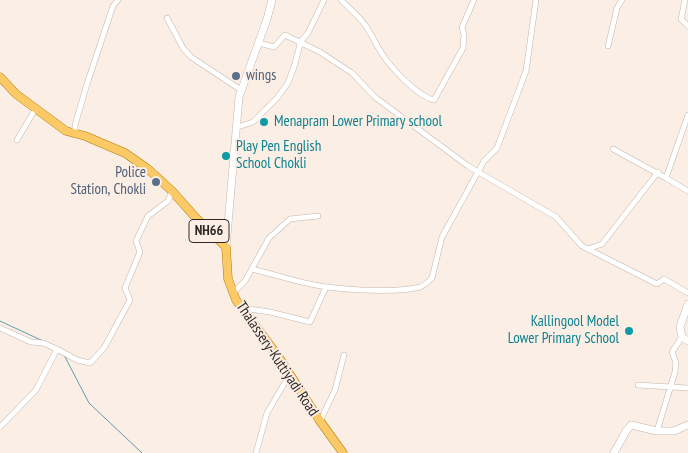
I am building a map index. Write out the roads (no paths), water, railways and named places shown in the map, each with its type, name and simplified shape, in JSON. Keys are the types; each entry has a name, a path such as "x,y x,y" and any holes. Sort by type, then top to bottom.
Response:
{"main road":[{"name":"NH66","path":"1,80 16,94 66,131 85,136 125,153 148,169 226,247"},
{"name":"Thalassery-Kuttiyadi Road","path":"226,247 228,279 233,293 343,453"}],"street":[{"path":"75,133 75,125 87,84 113,6 118,0"},
{"path":"226,247 239,97 259,43 272,0"},
{"path":"235,128 253,122 277,98 288,82 301,41 308,34 324,0"},
{"path":"341,0 365,25 381,53 394,69 428,99 434,100 463,48 464,35 462,27 474,0"},
{"path":"252,269 326,287 370,290 395,289 420,287 428,282 432,278 442,238 484,161 497,148 526,71 536,0"},
{"path":"608,46 617,8 622,0"},
{"path":"685,0 681,19 688,26"},
{"path":"167,18 183,48 191,57 241,90"},
{"path":"259,43 274,47 285,35 301,41 352,73 376,98 468,166 556,217 582,246 657,284 664,279 688,293"},
{"path":"17,140 36,108"},
{"path":"666,178 688,116"},
{"path":"613,149 658,172 688,191"},
{"path":"588,249 602,244 658,172"},
{"path":"0,328 31,342 43,343 77,360 90,363 104,348 130,300 125,288 140,252 136,241 148,216 168,201 172,191"},
{"path":"233,293 246,281 269,238 290,219 318,216"},
{"path":"242,308 270,312 310,322 326,287"},
{"path":"657,431 675,372 676,363 672,352 685,339 680,328 688,304"},
{"path":"0,426 36,390 58,350"},
{"path":"320,421 336,390 344,355"},
{"path":"256,453 267,413 290,374"},
{"path":"638,385 688,388"},
{"path":"614,453 631,425 657,431 674,430 688,425"}],"waterway":[{"path":"0,321 43,341"},
{"path":"64,355 89,403 142,453"}],"place":[{"name":"wings","path":"236,76"},
{"name":"Menapram Lower Primary school","path":"264,122"},
{"name":"Play Pen English School Chokli","path":"226,156"},
{"name":"Police Station, Chokli","path":"156,182"},
{"name":"Kallingool Model Lower Primary School","path":"629,331"}]}
